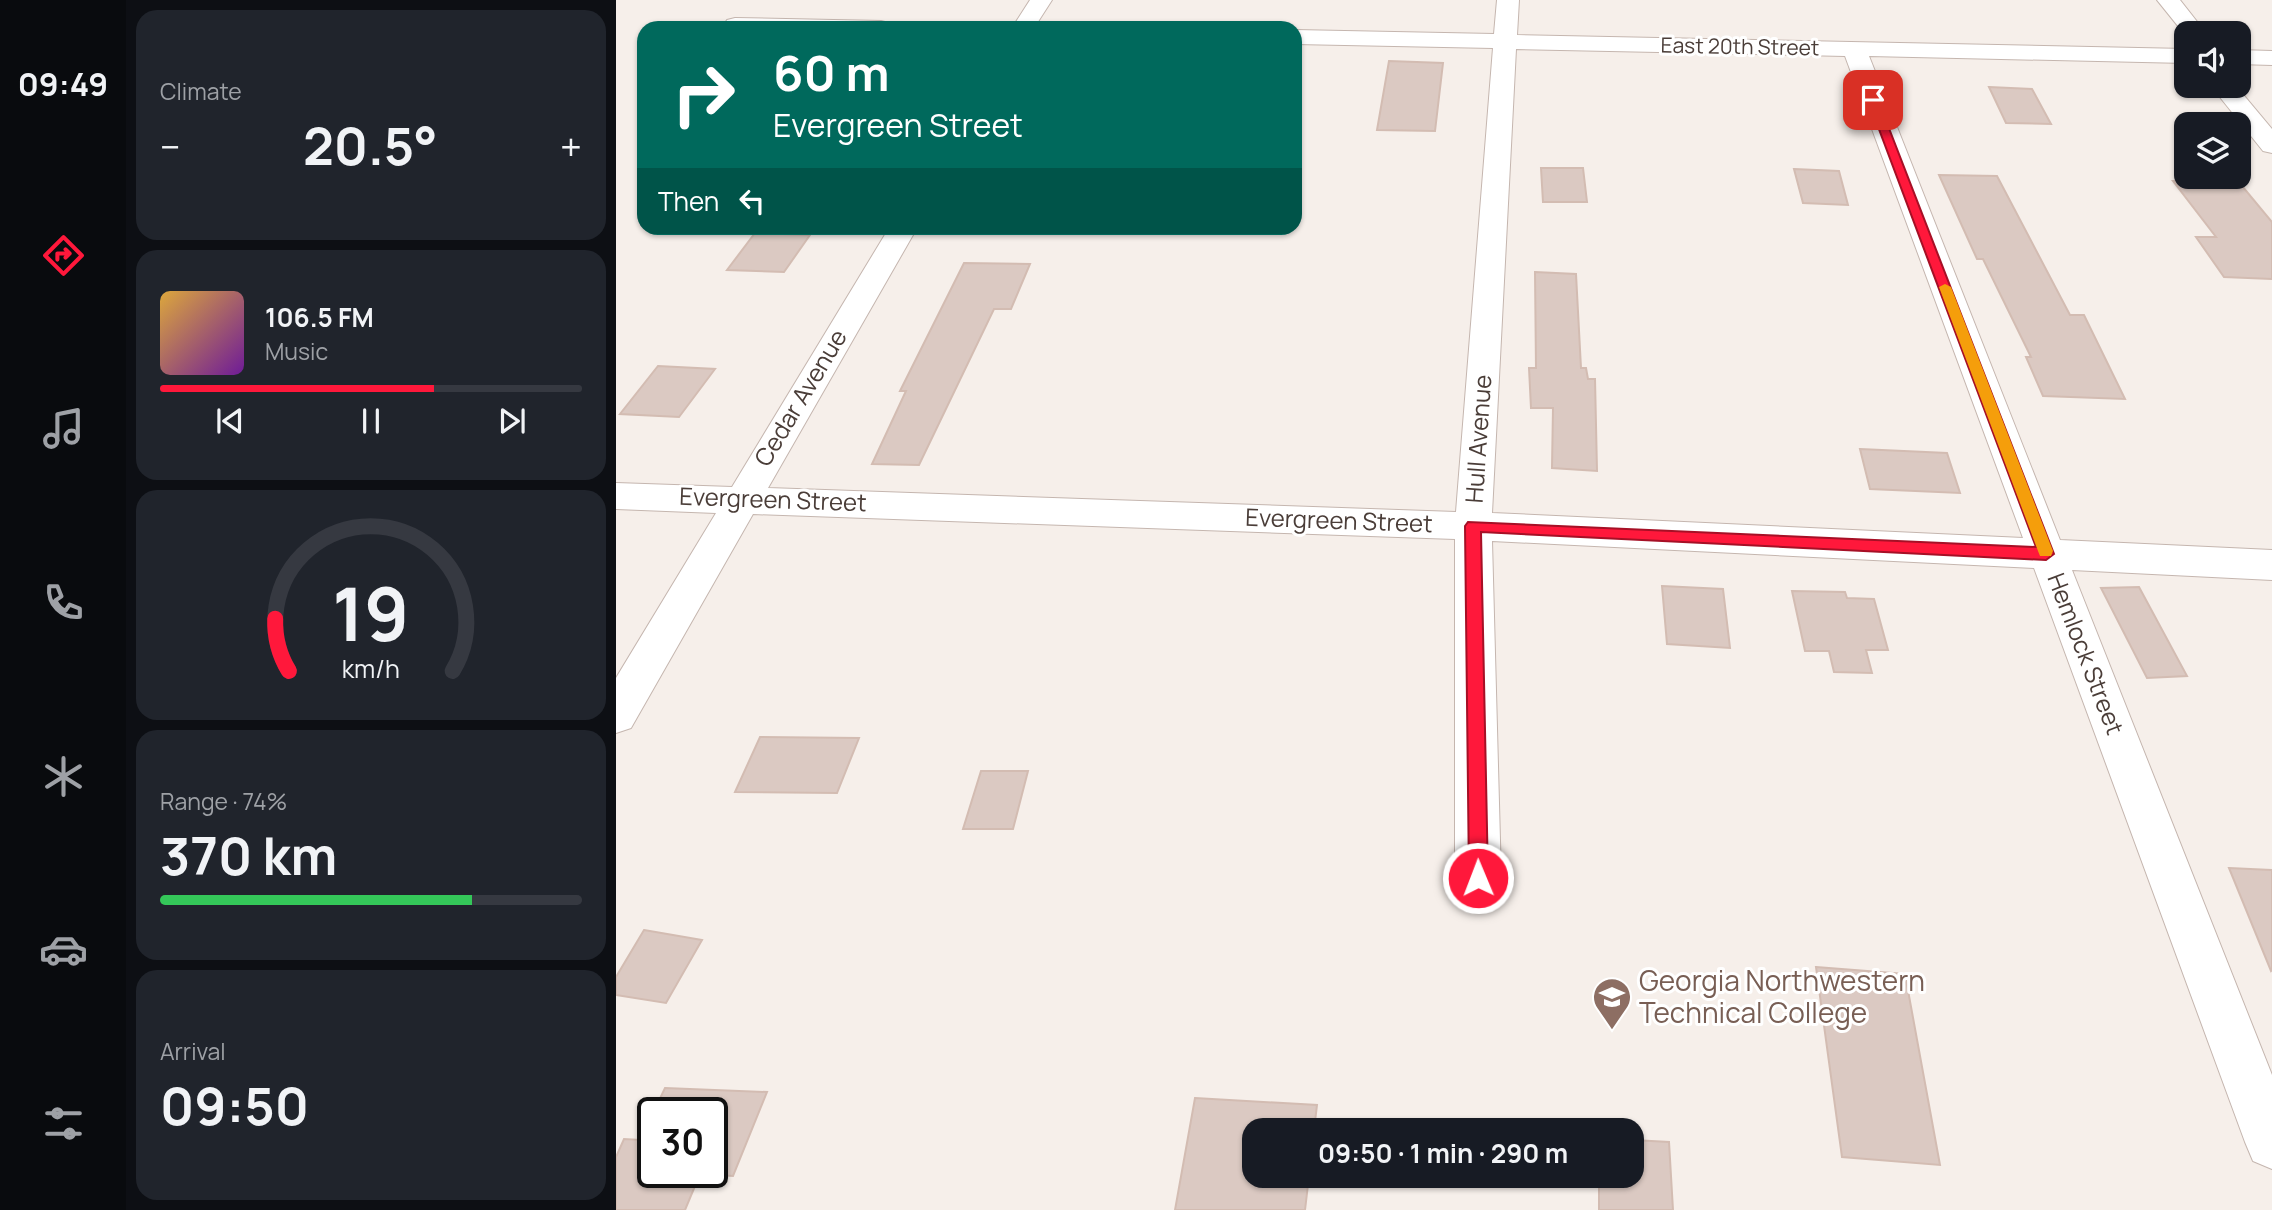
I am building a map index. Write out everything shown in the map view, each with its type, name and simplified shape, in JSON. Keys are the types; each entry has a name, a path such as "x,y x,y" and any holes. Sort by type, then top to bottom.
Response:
{"street":[{"path":"1028,21 1041,0"},
{"name":"Hull Avenue","path":"1478,878 1473,526 1508,0"},
{"path":"2168,0 2185,21"},
{"name":"East 20th Street","path":"1302,37 2174,56"},
{"name":"Hemlock Street","path":"1854,49 2272,1142"},
{"path":"2251,57 2272,58"},
{"path":"2233,98 2272,145"},
{"name":"Cedar Avenue","path":"616,715 899,235"},
{"name":"Evergreen Street","path":"616,496 1473,526 2272,565"}],"building":[{"path":"1389,61 1443,63 1435,131 1377,130"},
{"path":"1989,87 2032,89 2051,124 2006,123"},
{"path":"1541,168 1583,168 1587,202 1543,202"},
{"path":"1794,169 1839,171 1848,205 1803,203"},
{"path":"1939,175 1997,176 2070,315 2084,315 2125,399 2043,396 2026,357 2031,357 1983,259 1977,259"},
{"path":"2179,189 2245,189 2272,222 2272,279 2224,277 2196,237 2216,237"},
{"path":"753,235 810,235 784,272 727,270"},
{"path":"964,263 1030,264 1011,309 994,309 919,465 872,464 906,391 900,391"},
{"path":"1535,272 1576,274 1581,368 1586,368 1588,379 1595,379 1597,471 1552,468 1553,408 1531,408 1529,368 1536,368"},
{"path":"658,366 715,369 679,417 620,414"},
{"path":"1860,449 1947,453 1960,493 1870,489"},
{"path":"1662,586 1723,589 1730,648 1667,644"},
{"path":"2139,587 2187,676 2147,678 2101,588"},
{"path":"1792,591 1845,592 1847,598 1874,599 1888,650 1866,650 1872,673 1834,672 1829,651 1805,651"},
{"path":"760,737 859,738 837,793 735,792"},
{"path":"981,771 1028,771 1013,829 963,829"},
{"path":"2229,868 2272,870 2271,971"},
{"path":"644,930 702,940 666,1003 616,995 616,977"},
{"path":"1816,967 1905,974 1940,1165 1842,1157"},
{"path":"665,1088 767,1092 733,1176 728,1176 728,1097 661,1097"},
{"path":"1195,1098 1317,1105 1315,1118 1242,1118 1242,1188 1308,1188 1305,1210 1175,1210"},
{"path":"624,1139 637,1140 637,1188 694,1188 685,1210 616,1210 616,1157"},
{"path":"1644,1141 1669,1142 1673,1210 1599,1210 1599,1188 1644,1188"}],"slow traffic":[{"path":"1945,287 2046,551"}],"place":[{"name":"Georgia Northwestern Technical College","path":"1612,1031"}],"route":[{"path":"1478,878 1473,526 2046,554 1873,100"}]}
